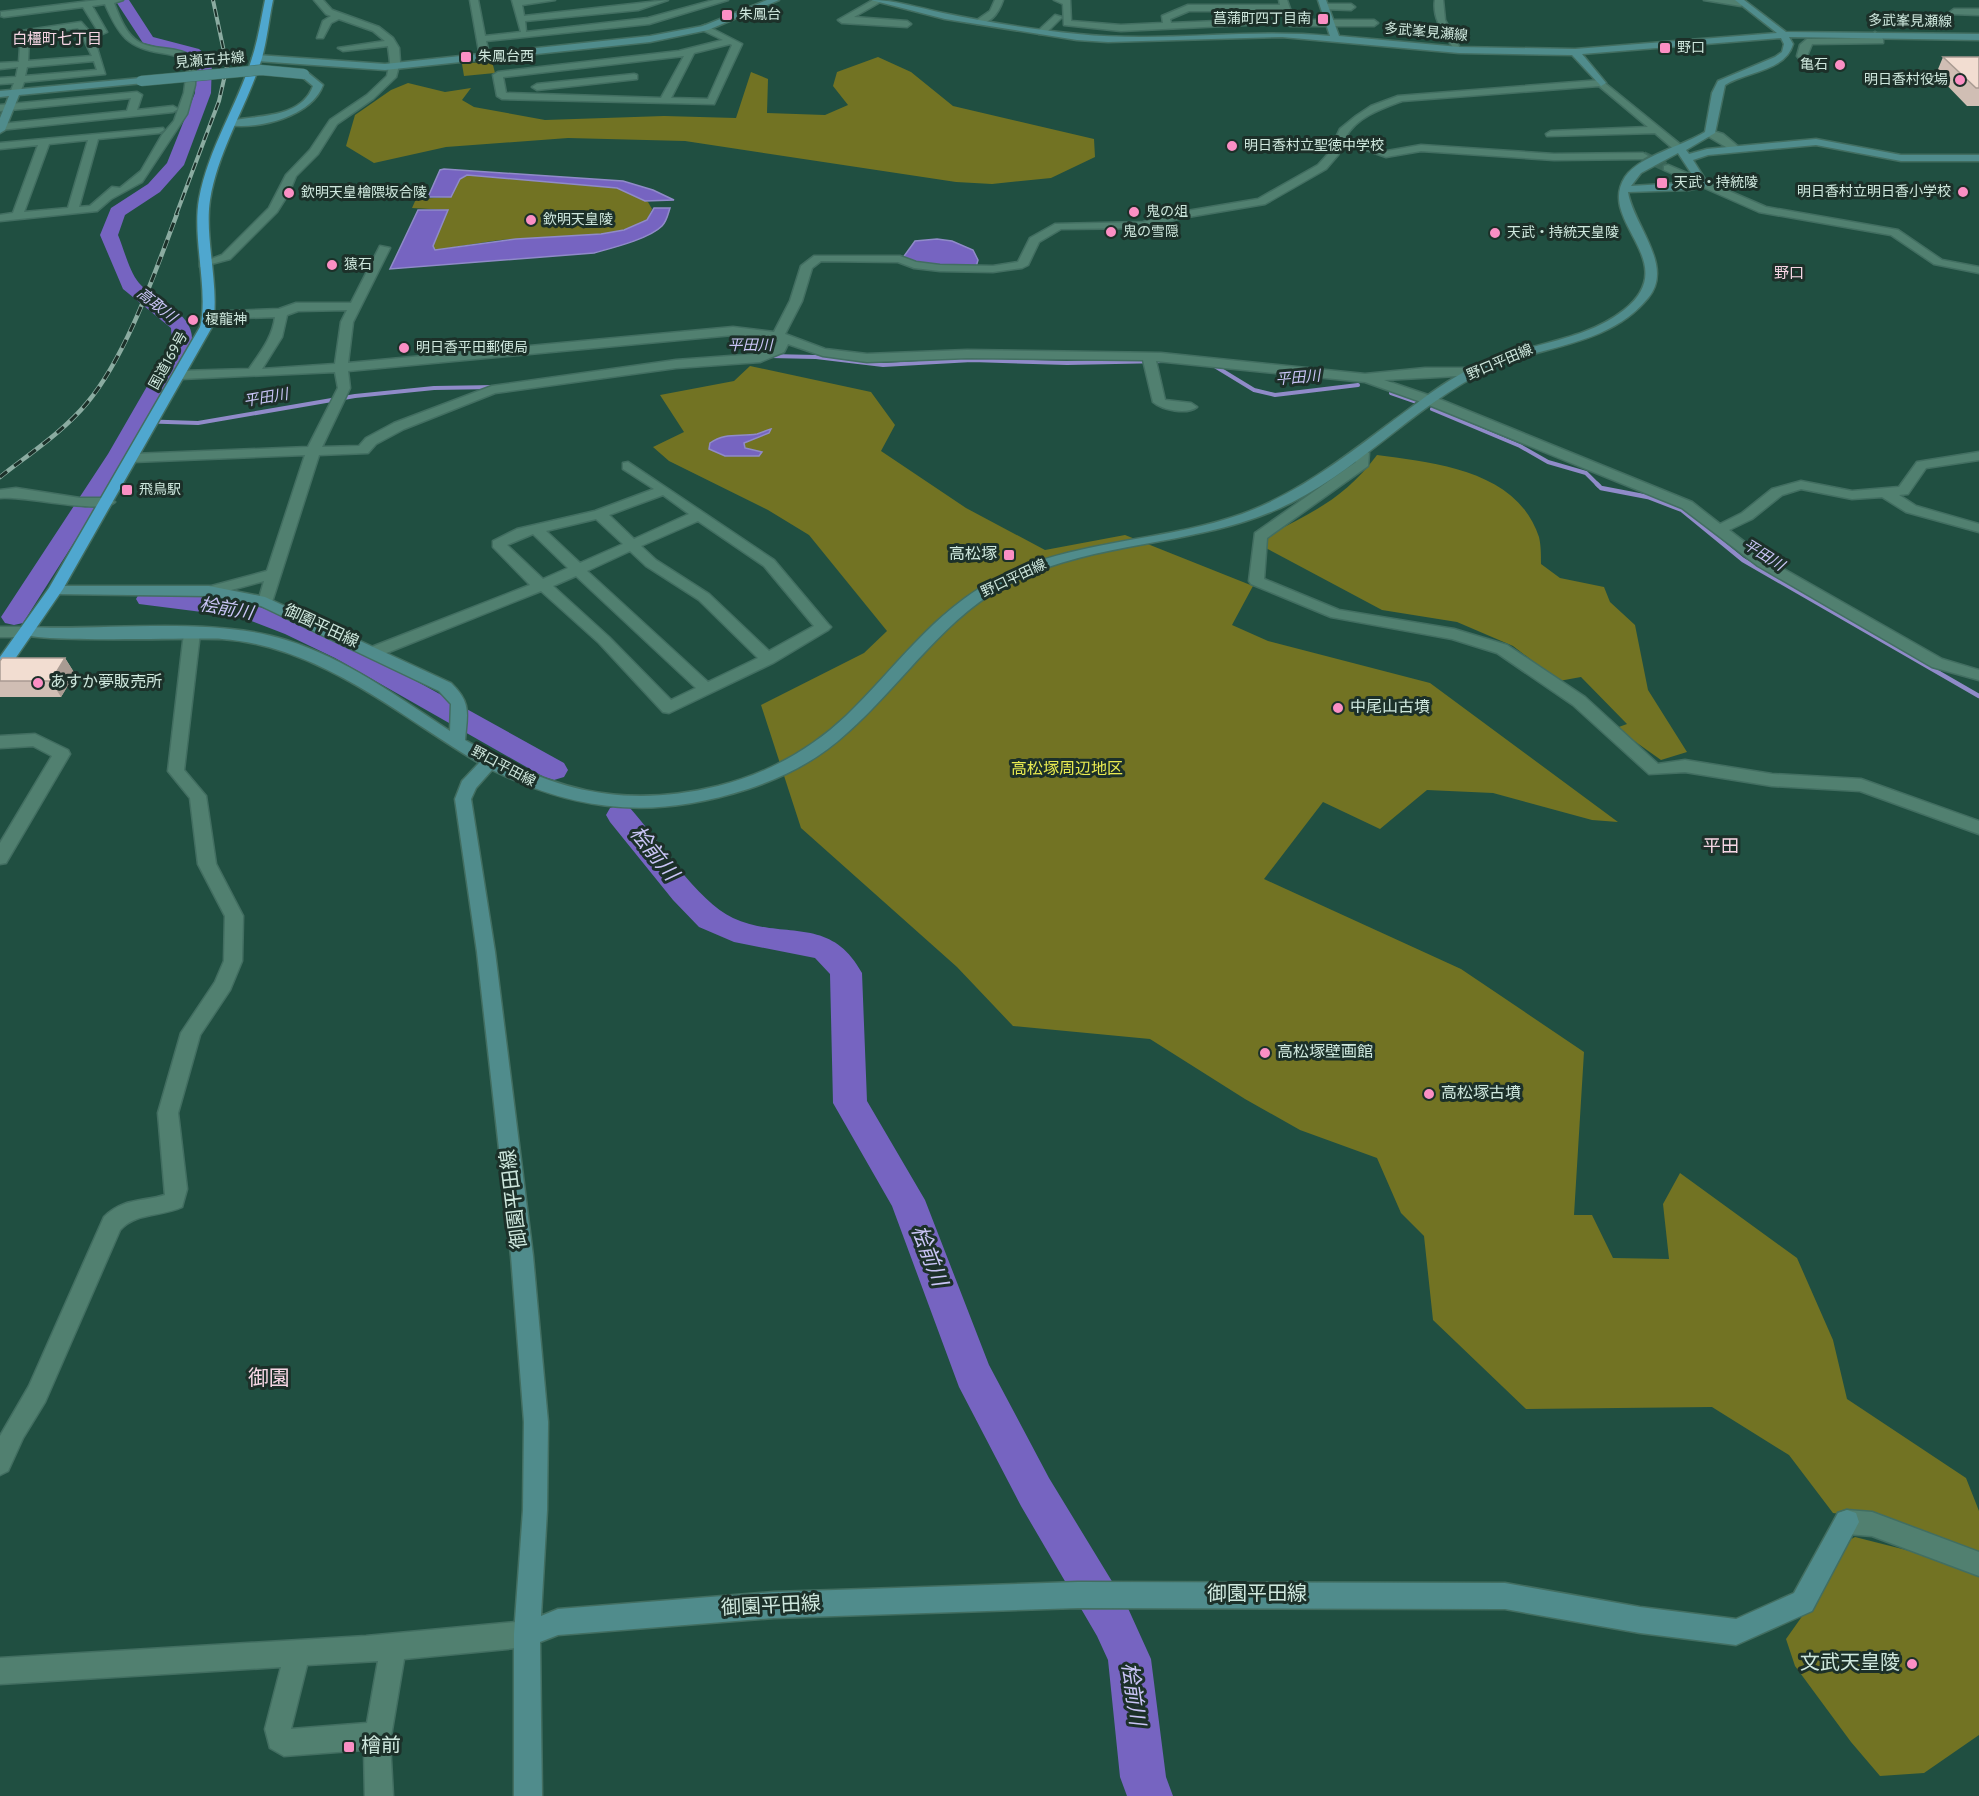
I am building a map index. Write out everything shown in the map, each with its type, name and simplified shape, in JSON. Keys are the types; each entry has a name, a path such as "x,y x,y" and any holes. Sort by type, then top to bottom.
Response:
{"highway":[{"name":"国道169号","path":"0,668 56,589 203,335 209,315 204,265 204,202 210,170 232,123 257,58 269,0"}],"main road":[{"path":"257,58 354,66 395,66 581,47 666,37 705,28 776,0"},
{"name":"多武峯見瀬線","path":"876,1 980,22 1108,39 1238,34 1335,38 1459,50 1575,52 1784,35 1979,37"},
{"path":"1684,155 1710,133 1716,112 1716,94 1721,83 1747,70 1773,63 1785,56 1788,50 1784,35 1740,1"},
{"path":"1324,4 1335,38"},
{"path":"1575,52 1601,83"},
{"name":"見瀬五井線","path":"0,94 261,70 304,74 318,85 315,95 304,105 268,118 232,123"},
{"path":"1,128 4,108 15,93"},
{"path":"1684,155 1703,184 1689,187 1624,189 1626,180 1636,171 1684,155 1735,148 1816,142 1901,158 1979,158"},
{"name":"野口平田線","path":"26,632 192,633 248,636 297,649 359,680 458,736 489,763 532,785 580,798 618,803 688,798 747,782 807,755 834,736 951,616 982,592 1033,567 1071,555 1198,531 1247,517 1307,491 1362,453 1429,400 1472,372 1518,353 1599,328 1625,315 1645,298 1653,279 1653,264 1623,199 1624,189"},
{"name":"御園平田線","path":"56,589 209,591 265,602 445,687 457,698 459,704 458,736"},
{"name":"御園平田線","path":"489,763 468,785 463,799 486,952 522,1256 536,1422 535,1510 527,1634 558,1622 774,1605 1111,1594 1504,1596 1640,1620 1736,1632 1803,1602 1827,1553 1847,1522"},
{"path":"527,1634 528,1796"}],"street":[{"path":"4,0 2,17 87,8"},
{"path":"204,265 226,257 266,217 284,193 291,175 314,152 333,122 384,85 391,77 395,66 394,48 391,43 376,29 324,9 318,0"},
{"path":"474,0 485,57"},
{"path":"524,34 516,2 551,0"},
{"path":"521,19 638,7 664,0"},
{"path":"694,0 711,4"},
{"path":"482,39 663,19 724,0"},
{"path":"980,22 994,12 999,0"},
{"path":"1058,0 1067,2 1067,23 1106,28 1167,23 1188,8 1241,8 1284,4 1290,22 1374,23"},
{"path":"1439,0 1436,12 1439,20 1459,50"},
{"path":"1708,0 1740,1"},
{"path":"27,26 112,1 136,44 185,56 194,63 191,87 178,123 169,132 146,175 125,192 109,196"},
{"path":"876,1 840,21 907,24"},
{"path":"1324,4 1351,7"},
{"path":"87,8 103,32 88,37"},
{"path":"1111,21 1246,22 1241,8"},
{"path":"1954,12 1979,12"},
{"path":"320,36 327,21 338,16"},
{"path":"1042,32 1058,17"},
{"path":"0,81 20,80 102,72 81,25 24,33 25,64 20,80 15,93"},
{"path":"705,28 737,44 711,102 502,96 498,75 690,52 730,41"},
{"path":"577,29 587,64"},
{"path":"1806,61 1802,56 1805,45 1810,41 1880,41 1875,35"},
{"path":"343,48 391,43"},
{"path":"354,66 357,47"},
{"path":"665,100 690,52"},
{"path":"0,66 97,58"},
{"path":"620,99 644,58"},
{"path":"533,97 532,88 634,77"},
{"path":"181,375 341,368 732,331 775,320 796,301 807,266 819,258 900,259 914,265 940,268 993,269 1022,265 1034,240 1052,227 1077,224 1143,225 1181,215 1261,202 1322,167 1333,155 1344,131 1374,108 1401,98 1601,83 1659,130 1684,155"},
{"path":"4,108 137,95 131,113"},
{"path":"0,219 93,209 141,164 173,109 1,128"},
{"path":"0,146 159,130"},
{"path":"1551,134 1659,130"},
{"path":"1710,133 1735,148"},
{"path":"72,212 94,136"},
{"path":"1341,138 1386,154 1421,148 1536,156 1643,156"},
{"path":"17,217 45,141"},
{"path":"1591,155 1636,171"},
{"path":"1668,168 1763,210 1894,232 1938,262 1954,267 1979,270"},
{"path":"265,602 313,451 344,388 341,368 347,322 384,248"},
{"path":"209,315 281,313 296,307 356,306"},
{"path":"253,373 274,339 282,319 281,313"},
{"path":"133,458 239,452 363,450 371,441 399,426 492,390 676,364 760,358 775,353 781,338 775,320"},
{"path":"732,331 781,338 823,352 867,358 967,354 1201,360 1365,378 1425,372 1472,372"},
{"path":"1149,360 1159,402 1170,406 1191,407"},
{"path":"1365,378 1429,400 1585,466 1687,505 1763,563 1842,606 1937,663 1979,675"},
{"path":"1170,406 1171,420"},
{"path":"1362,453 1363,463 1260,536 1256,581 1336,614 1454,634 1502,649 1579,701 1655,770 1685,766 1772,780 1861,785 1979,828"},
{"path":"1720,529 1747,516 1777,492 1801,485 1852,495 1887,494 1903,491 1922,465 1979,456"},
{"path":"628,466 662,491 673,494 699,515 769,563 823,627 768,659 669,708 604,640 543,585 534,581 498,544 522,532 599,514 662,491"},
{"path":"0,494 16,492 80,502 108,502"},
{"path":"1887,494 1911,509 1979,528"},
{"path":"599,514 651,563 704,597 768,659"},
{"path":"374,652 577,571 699,515"},
{"path":"536,529 577,571 662,644 707,690"},
{"path":"209,591 275,574"},
{"path":"0,632 26,632"},
{"path":"0,654 26,632"},
{"path":"0,1463 15,1430 37,1394 112,1224 119,1214 134,1207 168,1204 174,1200 176,1189 168,1113 191,1033 223,985 233,961 234,916 207,864 198,796 176,771 192,633"},
{"path":"0,742 34,740 62,753 0,858"},
{"path":"1847,1522 1872,1524 1979,1564"},
{"path":"0,1671 44,1671 393,1649 527,1634"},
{"path":"379,1796 377,1736 393,1649"},
{"path":"297,1654 278,1729 279,1739 284,1743 377,1736"}],"green space":[{"path":"878,57 911,72 953,106 1094,139 1095,157 1051,178 992,184 956,182 685,141 568,138 446,147 374,163 346,146 355,115 391,90 408,83 445,92 471,88 462,100 474,107 545,120 664,116 736,118 751,72 768,79 767,113 825,115 848,105 833,86 837,72"},
{"path":"492,61 495,73 464,76 462,64"},
{"path":"467,175 617,188 648,202 652,209 647,220 619,231 584,236 486,242 435,250 433,246 448,210 412,208 416,199 451,197 460,179"},
{"name":"高松塚周辺地区","path":"750,366 871,392 895,425 881,451 966,508 1045,550 1125,535 1253,586 1232,625 1268,641 1430,683 1618,822 1592,820 1493,793 1427,790 1380,829 1323,802 1264,879 1461,969 1584,1052 1574,1215 1592,1215 1613,1258 1669,1259 1663,1204 1680,1173 1797,1258 1833,1340 1847,1399 1966,1478 1979,1511 1979,1552 1868,1518 1833,1513 1789,1455 1712,1407 1526,1409 1433,1320 1424,1236 1401,1213 1377,1158 1300,1130 1245,1099 1150,1039 1013,1026 957,967 801,828 761,705 864,653 887,631 809,535 768,510 669,461 653,447 684,432 660,395 734,381"},
{"path":"1377,455 1424,462 1472,474 1513,497 1528,515 1539,537 1541,564 1560,578 1604,587 1610,602 1635,625 1648,690 1687,752 1661,760 1616,728 1627,724 1581,677 1559,681 1513,646 1457,622 1382,610 1264,547 1267,536 1327,503 1353,482"},
{"path":"1855,1537 1914,1552 1979,1575 1979,1735 1924,1773 1880,1776 1851,1742 1795,1666 1786,1639 1803,1615 1823,1554"}],"shaded area":[{"path":"440,170 623,181 653,190 674,200 645,201 617,188 467,175 460,179 451,197 428,197"},
{"path":"654,208 670,208 665,222 656,231 594,253 390,269 418,210 448,210 433,246 435,250 516,239 601,234 624,230 647,220"},
{"path":"937,239 952,241 973,250 978,260 976,267 929,266 902,259 915,241"},
{"path":"771,429 769,433 744,443 745,448 762,452 759,456 725,456 709,449 710,443 721,437 757,434"}],"building":[{"path":"1943,57 1979,57 1979,88 1976,88"},
{"path":"2,658 65,658 51,681 0,681"}],"waterway":[{"name":"高取川","path":"14,617 119,454 182,343 183,333 180,325 130,285 109,235 117,212 154,188 175,165 203,93 204,60 194,52 148,40 122,0"},
{"name":"平田川","path":"770,356 816,357 883,365 972,360 1067,363 1164,361"},
{"name":"平田川","path":"1213,365 1254,390 1275,395 1358,385"},
{"name":"平田川","path":"137,421 198,423 355,396 434,388 495,387"},
{"name":"平田川","path":"1391,393 1414,401"},
{"name":"平田川","path":"1432,409 1520,446 1548,462 1586,473 1601,488 1648,497 1682,510 1743,560 1979,696"},
{"name":"桧前川","path":"148,599 245,610 294,628 344,652 554,770"},
{"name":"桧前川","path":"620,815 683,892 710,919 722,926 747,934 825,949 838,960 846,973 850,1103 907,1200 973,1374 1035,1492 1112,1621 1129,1659 1143,1777 1150,1796"}],"tunnel":[{"path":"1643,156 1668,168"}],"railway":[{"path":"176,215 219,101 227,66 213,0"},
{"path":"0,477 78,414 101,383 115,361 139,312 177,214"}],"place":[{"name":"朱鳳台","path":"727,15"},
{"name":"菖蒲町四丁目南","path":"1323,19"},
{"name":"野口","path":"1665,48"},
{"name":"朱鳳台西","path":"466,57"},
{"name":"亀石","path":"1840,65"},
{"name":"明日香村役場","path":"1960,80"},
{"name":"明日香村立聖徳中学校","path":"1232,146"},
{"name":"天武・持統陵","path":"1662,183"},
{"name":"明日香村立明日香小学校","path":"1963,192"},
{"name":"欽明天皇檜隈坂合陵","path":"289,193"},
{"name":"鬼の俎","path":"1134,212"},
{"name":"欽明天皇陵","path":"531,220"},
{"name":"鬼の雪隠","path":"1111,232"},
{"name":"天武・持統天皇陵","path":"1495,233"},
{"name":"猿石","path":"332,265"},
{"name":"榎龍神","path":"193,320"},
{"name":"明日香平田郵便局","path":"404,348"},
{"name":"飛鳥駅","path":"127,490"},
{"name":"高松塚","path":"1009,555"},
{"name":"あすか夢販売所","path":"38,683"},
{"name":"中尾山古墳","path":"1338,708"},
{"name":"高松塚壁画館","path":"1265,1053"},
{"name":"高松塚古墳","path":"1429,1094"},
{"name":"文武天皇陵","path":"1912,1664"},
{"name":"檜前","path":"349,1747"}],"district":[{"name":"白橿町七丁目","path":"57,40"},
{"name":"野口","path":"1789,274"},
{"name":"平田","path":"1721,847"},
{"name":"御園","path":"269,1379"}]}
